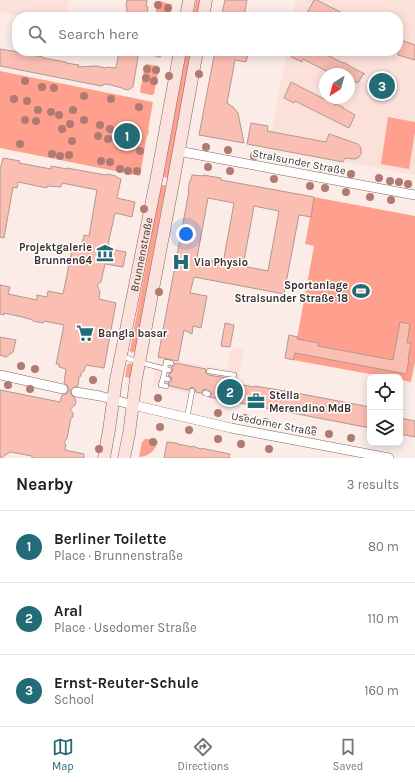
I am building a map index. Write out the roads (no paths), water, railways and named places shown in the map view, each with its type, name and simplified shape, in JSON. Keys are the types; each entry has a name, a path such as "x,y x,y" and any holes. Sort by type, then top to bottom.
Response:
{"main road":[{"path":"187,12 189,0"},
{"path":"204,12 206,0"},
{"name":"Brunnenstraße","path":"104,458 121,356 179,56"},
{"name":"Brunnenstraße","path":"124,458 133,405 135,383 196,56"}],"street":[{"name":"Stralsunder Straße","path":"178,151 415,195"},
{"path":"0,375 63,389"},
{"name":"Usedomer Straße","path":"76,392 100,396 231,428 389,458"}],"lane":[{"path":"121,356 167,370"},
{"path":"166,386 162,385 167,370 166,362 171,363"},
{"path":"209,371 234,375 232,382"},
{"path":"187,418 192,391"}],"place":[{"name":"Ernst-Reuter-Schule","path":"382,86"},
{"name":"Berliner Toilette","path":"127,136"},
{"name":"Projektgalerie Brunnen64","path":"105,253"},
{"name":"Via Physio","path":"181,262"},
{"name":"Sportanlage Stralsunder Straße 18","path":"361,291"},
{"name":"Bangla basar","path":"85,333"},
{"name":"Aral","path":"230,392"},
{"name":"Stella Merendino MdB","path":"256,401"}]}
